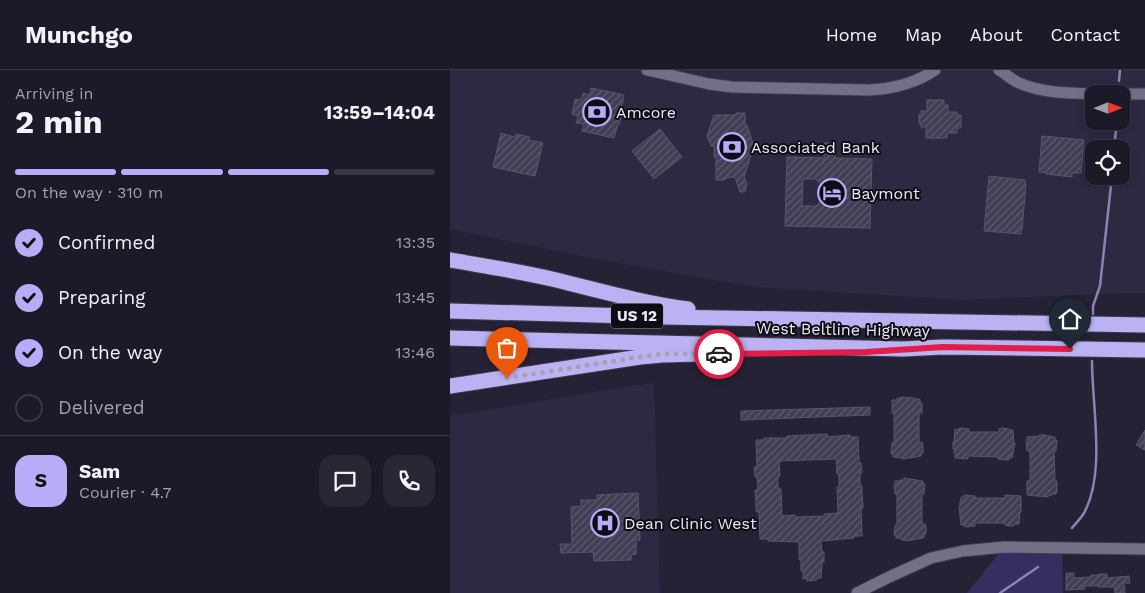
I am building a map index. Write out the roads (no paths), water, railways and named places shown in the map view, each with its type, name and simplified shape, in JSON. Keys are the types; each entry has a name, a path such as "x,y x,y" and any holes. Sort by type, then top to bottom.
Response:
{"highway":[{"path":"450,260 520,272 624,298 668,306 704,311 787,315 824,319"},
{"name":"West Beltline Highway","path":"450,311 1145,325"},
{"name":"West Beltline Highway","path":"450,338 903,349 943,347 1145,350"},
{"path":"450,386 662,354 866,352 903,349"}],"street":[{"path":"647,70 709,84 732,87 869,90 884,89 917,80 935,70"},
{"path":"999,70 1018,82 1042,90 1085,93"},
{"path":"1130,94 1145,94"},
{"path":"857,593 931,558 963,551 1004,547 1145,549"}],"waterway":[{"path":"1119,81 1120,70"},
{"path":"1115,140 1116,130"},
{"path":"1093,314 1093,306 1100,286 1111,185"},
{"path":"1072,528 1084,513 1091,497 1095,479 1096,439 1092,361"},
{"path":"1000,593 1038,567"}],"place":[{"name":"Amcore","path":"597,112"},
{"name":"Associated Bank","path":"732,147"},
{"name":"Baymont","path":"832,193"},
{"name":"Dean Clinic West","path":"605,523"}]}
